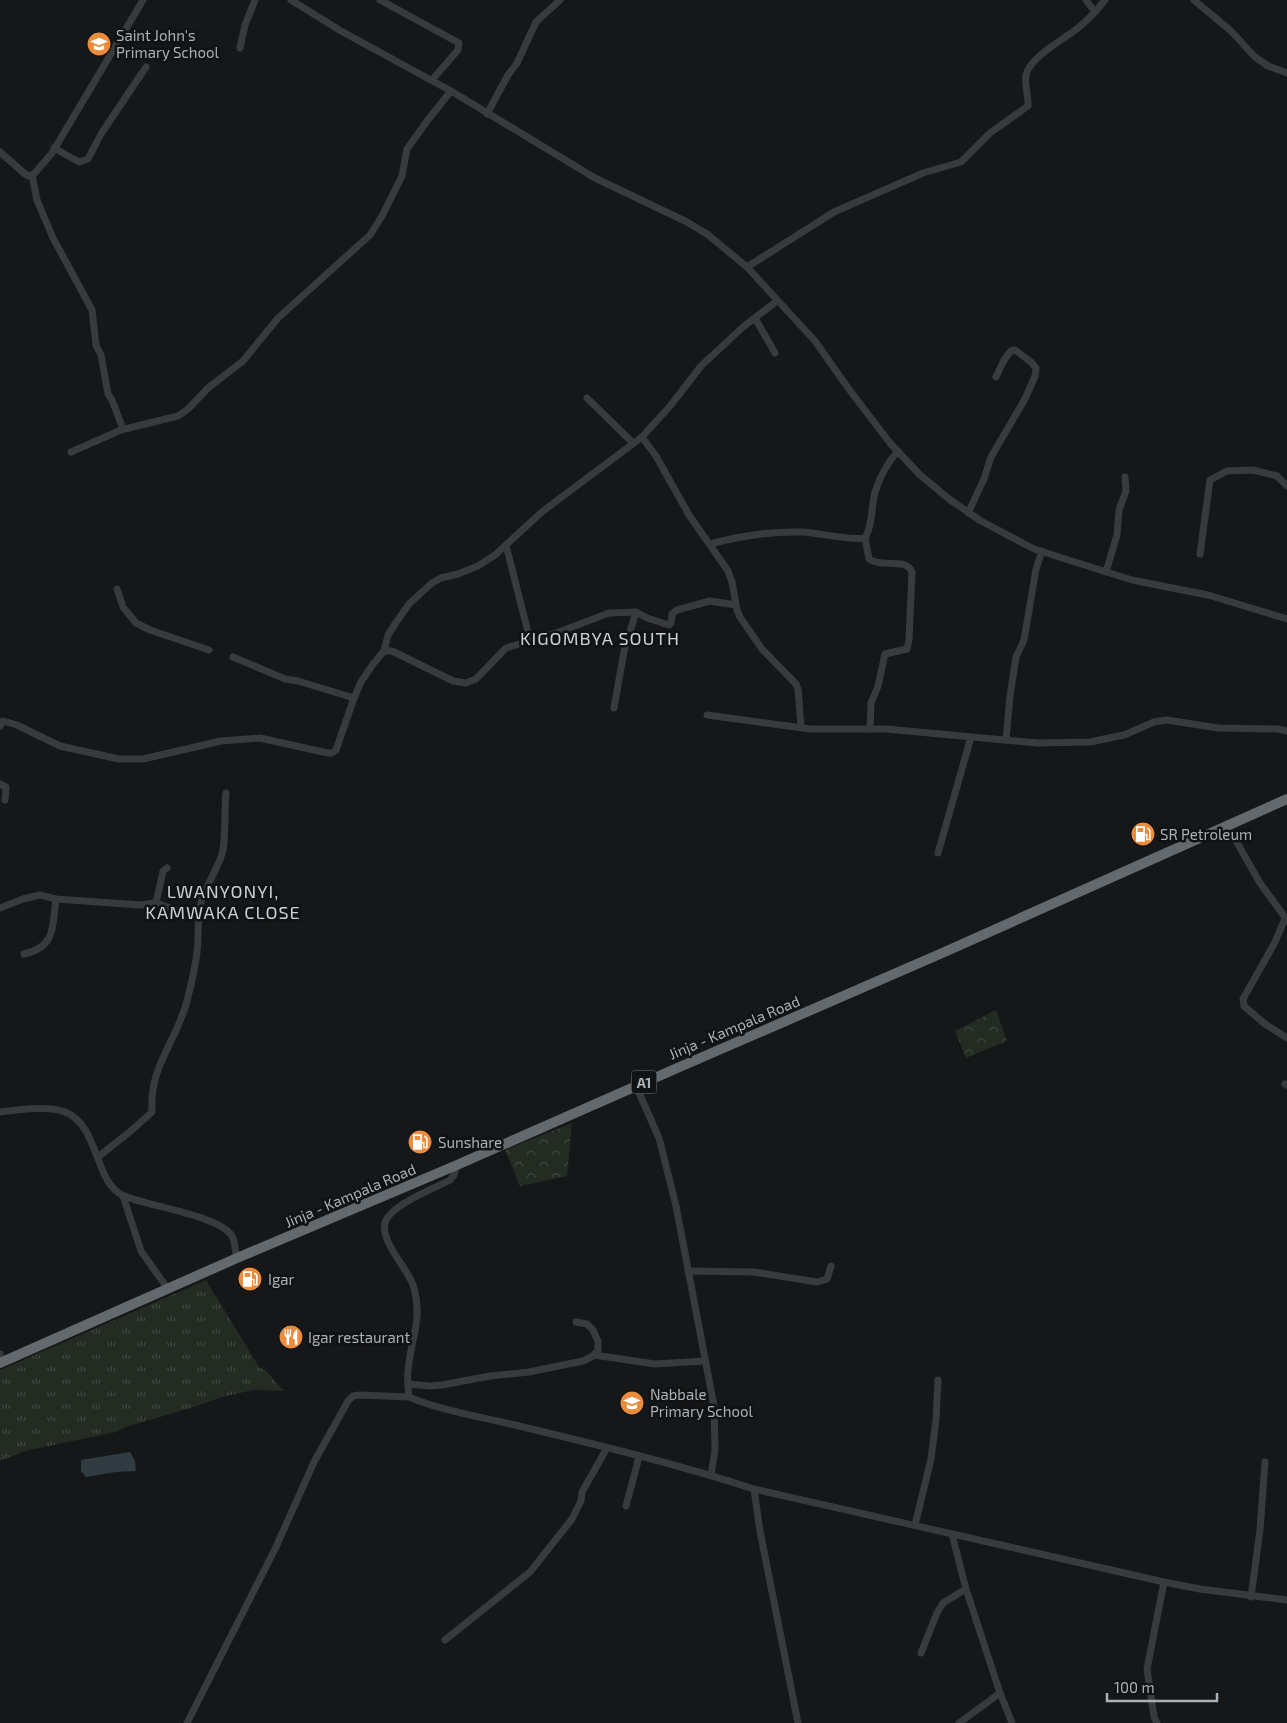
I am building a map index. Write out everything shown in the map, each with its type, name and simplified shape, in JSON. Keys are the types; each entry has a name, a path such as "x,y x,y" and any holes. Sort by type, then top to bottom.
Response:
{"highway":[{"name":"Jinja - Kampala Road","path":"1,1360 457,1165 940,954 1287,799"}],"street":[{"path":"32,175 54,148 143,0"},
{"path":"240,48 245,25 255,0"},
{"path":"291,0 341,31 451,91 595,178 687,222 707,234 747,266 777,301 816,341 848,388 890,443 919,474 968,513 1034,549 1132,580 1208,596 1287,619"},
{"path":"380,0 459,43 458,50 432,80"},
{"path":"488,114 508,75 517,63 536,22 560,0"},
{"path":"1086,0 1095,12"},
{"path":"747,266 834,212 923,173 961,162 990,133 1028,106 1026,76 1028,68 1037,58 1076,30 1105,0"},
{"path":"1194,0 1231,31 1255,57 1268,66 1287,73"},
{"path":"54,148 79,162 88,159 98,144 101,134 146,68"},
{"path":"71,452 123,429 178,416 188,409 208,388 243,361 278,318 370,235 402,176 407,149 451,91"},
{"path":"0,152 25,174 32,175"},
{"path":"32,175 38,200 53,238 92,310 96,345 101,355 108,394 123,429"},
{"path":"0,726 3,721 17,725 60,746 118,759 143,759 222,741 249,738 260,738 332,753 336,750 361,682 384,651 388,635 400,615 432,583 441,578 478,566 495,555 543,512 642,437 671,405 701,366 777,301"},
{"path":"755,318 775,353"},
{"path":"968,513 984,479 991,456 1024,399 1035,376 1036,368 1014,350 1004,360 996,377"},
{"path":"588,398 633,443"},
{"path":"642,437 656,456 689,515 728,571 740,617 762,649 796,684 801,727"},
{"path":"870,729 870,704 878,686 885,654 907,649 909,640 911,569 906,565 874,564 869,559 865,538 868,532 875,492 889,460 898,451"},
{"path":"1200,554 1210,480 1227,471 1253,470 1277,476 1287,486"},
{"path":"1106,572 1117,535 1119,510 1126,491 1124,477"},
{"path":"710,544 757,534 777,532 802,532 865,538"},
{"path":"506,545 530,640"},
{"path":"1006,740 1016,657 1024,640 1036,569 1042,551"},
{"path":"116,589 123,607 136,623 150,630 173,636 210,650"},
{"path":"384,651 392,651 453,681 466,684 476,679 506,648 559,632 609,613 636,612 647,618 669,625 672,614 677,610 710,601 736,605"},
{"path":"614,708 624,651 636,612"},
{"path":"234,657 286,679 354,698"},
{"path":"707,715 822,730 870,729 1038,743 1090,742 1124,734 1154,722 1167,720 1211,728 1278,729 1287,731"},
{"path":"938,853 972,737"},
{"path":"0,784 6,787 5,800"},
{"path":"98,1157 152,1112 152,1095 156,1073 161,1059 177,1032 187,1000 196,959 198,918 204,890 223,852 226,793"},
{"path":"1227,825 1260,883 1286,920 1243,999 1244,1006 1265,1024 1287,1038"},
{"path":"156,903 163,871 168,868"},
{"path":"0,908 40,895 140,906 156,903 198,918"},
{"path":"24,954 33,952 46,942 53,930 56,898"},
{"path":"636,1086 659,1138 676,1206 714,1406 716,1431 711,1475"},
{"path":"0,1112 49,1109 65,1112 84,1128 106,1179 113,1190 123,1196 186,1213 227,1230 233,1237 237,1258"},
{"path":"409,1398 408,1368 417,1320 416,1296 409,1274 391,1248 384,1228 386,1220 391,1213 402,1205 450,1180 454,1175 457,1165"},
{"path":"123,1196 141,1251 168,1289"},
{"path":"688,1271 754,1272 817,1282 827,1279 831,1266"},
{"path":"408,1384 442,1385 490,1376 529,1372 584,1361 598,1350 598,1341 593,1330 587,1324 576,1322"},
{"path":"594,1355 656,1364 704,1361"},
{"path":"915,1525 931,1459 938,1380"},
{"path":"187,1723 276,1547 314,1462 348,1401 353,1396 360,1395 409,1398 434,1407 517,1425 711,1475 754,1489 1164,1582 1252,1597 1287,1600"},
{"path":"445,1640 530,1572 572,1519 582,1492 607,1448"},
{"path":"626,1506 640,1457"},
{"path":"1252,1597 1260,1530 1265,1462"},
{"path":"754,1489 760,1531 798,1723"},
{"path":"952,1534 966,1589 1000,1693 1012,1723"},
{"path":"1157,1723 1154,1716 1148,1669 1164,1582"},
{"path":"921,1653 943,1603 966,1589"},
{"path":"958,1723 1000,1693"}],"green space":[{"path":"996,1010 1007,1041 966,1058 955,1031"},
{"path":"572,1123 567,1176 520,1186 505,1150"},
{"path":"206,1280 259,1367 270,1375 284,1391 253,1390 222,1397 129,1426 116,1432 25,1451 0,1461 0,1370"}],"shaded area":[{"path":"130,1452 135,1461 136,1471 86,1477 81,1471 81,1460"}],"place":[{"name":"Saint John's Primary School","path":"99,44"},
{"name":"SR Petroleum","path":"1143,834"},
{"name":"Sunshare","path":"420,1142"},
{"name":"Igar","path":"250,1279"},
{"name":"Igar restaurant","path":"291,1337"},
{"name":"Nabbale Primary School","path":"632,1403"}],"district":[{"name":"KIGOMBYA SOUTH","path":"600,638"},
{"name":"LWANYONYI, KAMWAKA CLOSE","path":"223,901"}]}
